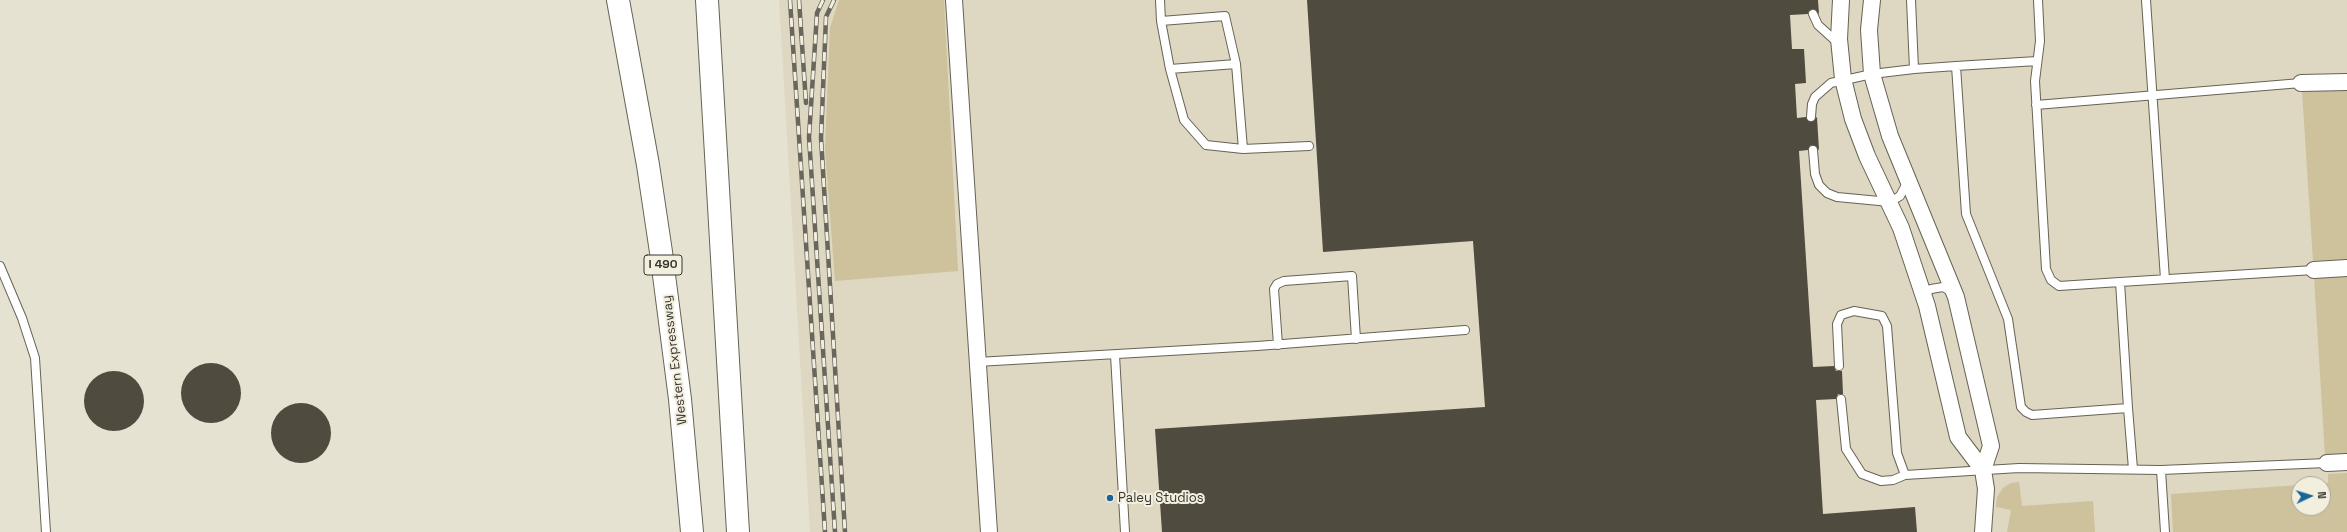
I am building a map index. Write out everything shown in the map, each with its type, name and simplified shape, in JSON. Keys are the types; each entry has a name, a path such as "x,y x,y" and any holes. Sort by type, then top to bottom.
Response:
{"highway":[{"name":"Western Expressway","path":"618,0 647,157 661,252 680,399 692,532"},
{"path":"707,0 738,532"}],"street":[{"path":"954,0 989,532"},
{"path":"1841,0 1840,44 1843,79 1853,119 1901,228 1923,294 1958,437 1983,470"},
{"path":"1872,0 1869,30 1872,74 1890,136 1954,293 1990,446 1983,470 1986,489 1983,532"},
{"path":"2301,83 2347,82"},
{"path":"2314,270 2347,268"},
{"path":"2326,463 2347,462"}],"lane":[{"path":"1160,0 1161,21 1170,69 1184,120 1206,145 1243,150 1309,146"},
{"path":"1911,0 1914,69"},
{"path":"2038,0 2040,41 2035,81 2036,105 2046,269 2051,280 2059,286 2314,270"},
{"path":"2146,0 2165,279"},
{"path":"1813,14 1818,25 1840,44"},
{"path":"1161,21 1225,16 1236,64 1243,150"},
{"path":"1811,117 1812,104 1815,97 1831,83 1843,79 1914,69 2037,61"},
{"path":"1170,69 1236,64"},
{"path":"1956,66 1966,214 2008,319 2021,407 2032,415 2128,408"},
{"path":"2036,105 2301,83"},
{"path":"1813,150 1815,174 1819,185 1827,193 1837,198 1890,202 1900,196 1908,181"},
{"path":"0,266 22,318 34,358 46,532"},
{"path":"1278,345 1274,289 1277,284 1284,281 1352,276 1356,339"},
{"path":"2120,282 2133,469"},
{"path":"1923,294 1931,289 1943,287 1954,293"},
{"path":"1839,366 1837,324 1841,315 1854,311 1882,316 1887,326 1897,453 1905,475"},
{"path":"978,362 1278,345 1465,330"},
{"path":"1115,355 1125,532"},
{"path":"1841,399 1846,449 1862,474 1881,481 1893,480 1905,475 1983,470 2161,470 2326,463"},
{"path":"2161,470 2165,532"}],"shaded area":[{"path":"779,0 2347,0 2347,532 810,532"},
{"path":"839,0 944,0 958,271 835,281 825,149 830,28"},
{"path":"2347,89 2347,259 2313,261 2302,91"},
{"path":"2347,276 2347,454 2325,456 2314,277"},
{"path":"2347,473 2347,532 2173,532 2171,494 2291,486 2291,516 2331,516 2331,476 2328,476 2328,474"},
{"path":"2019,482 2022,506 2093,501 2095,532 2007,532 2011,510 1996,507 1997,497 2003,488 2011,483"}],"building":[{"path":"1307,0 1818,0 1819,14 1813,9 1809,11 1808,14 1790,15 1792,49 1804,49 1806,83 1795,84 1797,118 1806,117 1811,122 1817,117 1819,150 1813,145 1810,146 1808,150 1799,151 1813,367 1834,366 1836,371 1842,371 1843,394 1838,394 1836,399 1816,400 1823,514 1915,507 1917,532 1162,532 1155,429 1485,407 1473,241 1323,252"},
{"path":"211,363 223,365 236,376 239,381 241,393 239,405 228,418 223,421 211,423 199,421 186,410 183,405 181,393 183,381 194,368 199,365"},
{"path":"114,371 126,373 139,384 142,389 144,401 142,413 131,426 126,429 114,431 102,429 89,418 86,413 84,401 86,389 97,376 102,373"},
{"path":"301,403 318,408 326,416 331,433 326,450 318,458 301,463 284,458 276,450 271,433 276,416 284,408"}],"railway":[{"path":"790,0 825,532"},
{"path":"799,0 806,103"},
{"path":"823,0 817,13 809,137 835,532"},
{"path":"834,0 826,17 821,138 845,532"}],"place":[{"name":"Paley Studios","path":"1110,498"}]}
